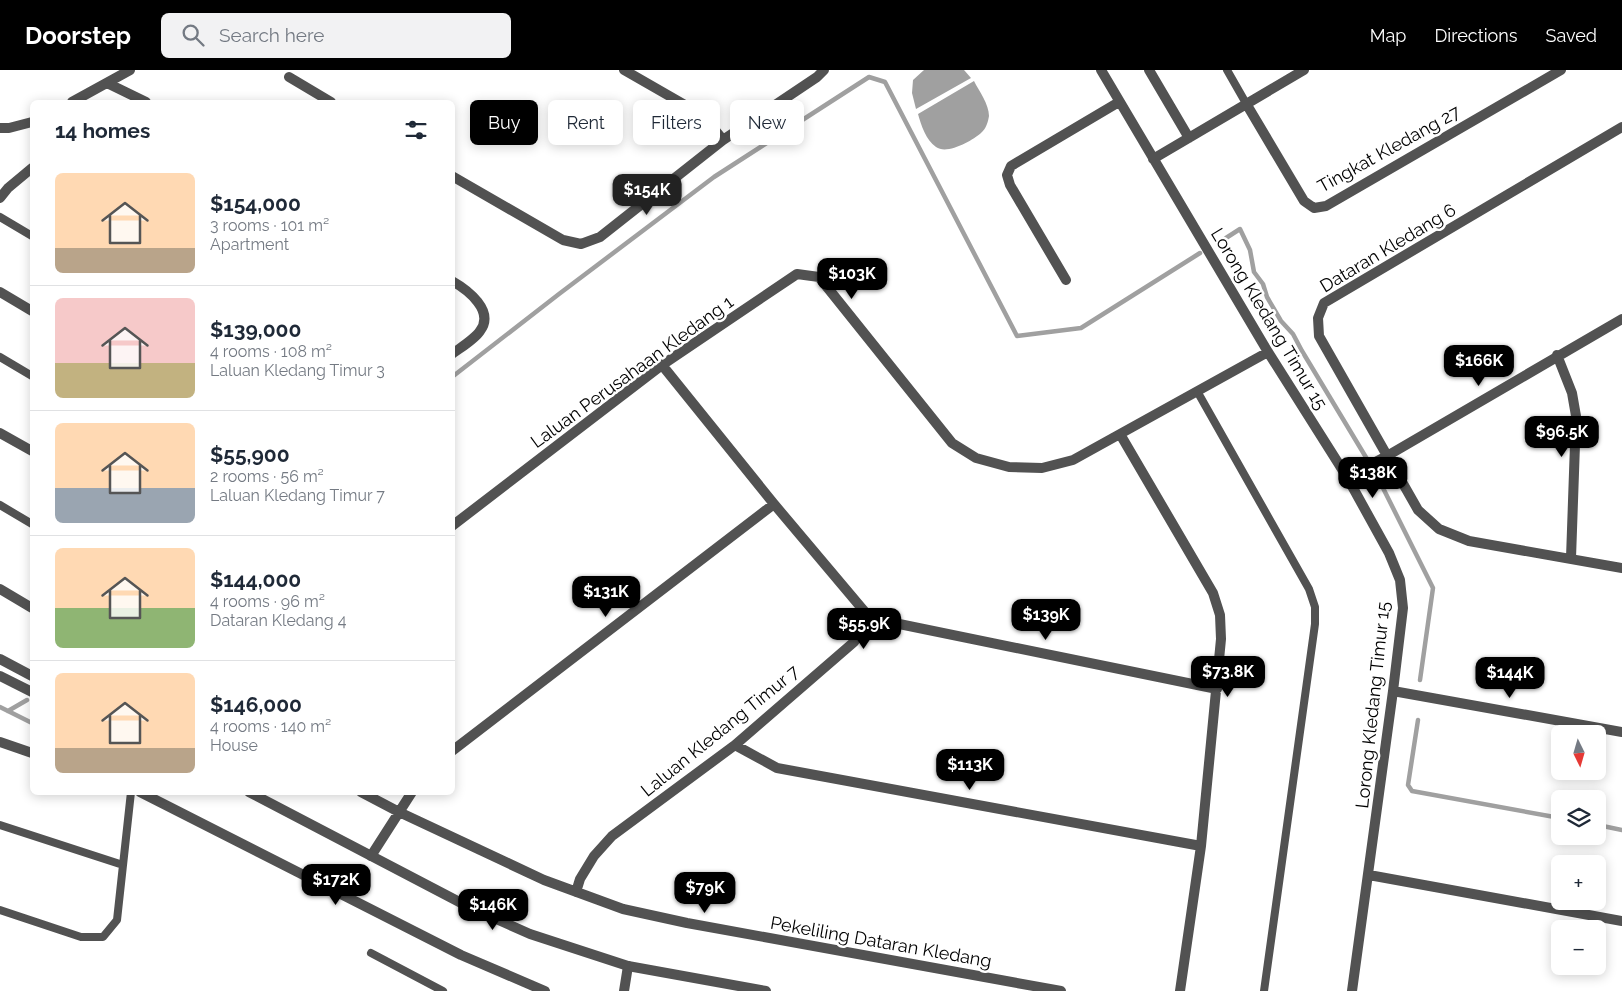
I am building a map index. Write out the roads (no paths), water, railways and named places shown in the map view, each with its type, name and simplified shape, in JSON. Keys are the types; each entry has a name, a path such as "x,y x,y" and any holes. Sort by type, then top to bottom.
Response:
{"street":[{"path":"76,100 130,70"},
{"path":"624,70 692,109 710,124 723,140"},
{"path":"455,178 563,240 581,244 600,237 723,140 817,77 824,70"},
{"name":"Lorong Kledang Timur 15","path":"1101,70 1268,352 1347,477 1389,553 1400,580 1403,608 1369,875 1352,991"},
{"path":"1149,70 1189,138"},
{"path":"1153,159 1304,70"},
{"name":"Tingkat Kledang 27","path":"1247,105 1304,201 1314,208 1326,206 1561,70"},
{"path":"289,77 328,100"},
{"path":"107,83 139,100"},
{"path":"1066,280 1010,185 1007,175 1011,166 1119,102"},
{"path":"0,128 30,122"},
{"name":"Dataran Kledang 6","path":"1622,126 1324,303 1318,318 1319,336 1418,510 1439,529 1469,541 1622,568"},
{"path":"0,198 8,188 30,170"},
{"name":"Laluan Perusahaan Kledang 1","path":"455,524 662,365 797,274 818,278 952,444 976,458 1009,467 1042,468 1073,460 1268,352"},
{"path":"455,283 466,289 480,304 484,318 480,331 455,352"},
{"path":"0,292 30,310"},
{"path":"1347,477 1388,456 1622,319"},
{"path":"1557,356 1572,393 1576,416 1571,558"},
{"path":"662,365 774,504 870,618 1216,689"},
{"path":"0,432 30,451"},
{"path":"1120,434 1213,593 1220,615 1222,639 1201,846 1180,991"},
{"path":"455,749 774,504"},
{"path":"0,589 30,607"},
{"name":"Laluan Kledang Timur 7","path":"576,892 580,879 594,856 612,836 735,745 854,642 870,618"},
{"path":"0,658 30,675"},
{"path":"0,676 30,691"},
{"path":"1393,691 1622,732"},
{"path":"0,742 30,752"},
{"path":"735,745 777,768 1201,846"},
{"path":"146,795 462,954 539,990"},
{"path":"255,795 467,906 530,934 628,966 766,991"},
{"name":"Pekeliling Dataran Kledang","path":"367,795 544,880 623,909 652,916 1061,991"},
{"path":"371,856 410,795"},
{"path":"1369,875 1622,921"},
{"path":"624,991 628,966"}],"lane":[{"path":"1227,70 1247,105"},
{"path":"0,217 30,235"},
{"path":"0,357 30,375"},
{"path":"1197,391 1309,589 1315,607 1315,624 1264,991"},
{"path":"0,505 30,523"},
{"path":"0,910 81,937 103,937 117,920 131,795"},
{"path":"0,825 123,865"},
{"path":"371,953 443,991"}],"waterway":[{"path":"455,375 714,177 869,77 885,82 1017,336 1081,328 1200,253"},
{"path":"1226,238 1240,229 1250,250 1254,272 1263,284 1267,297 1281,321 1293,334 1367,459"},
{"path":"1381,484 1433,588 1420,680"},
{"path":"8,711 27,700"},
{"path":"0,707 30,722"},
{"path":"1418,720 1408,785 1412,791 1551,816"},
{"path":"1606,827 1622,830"}]}
